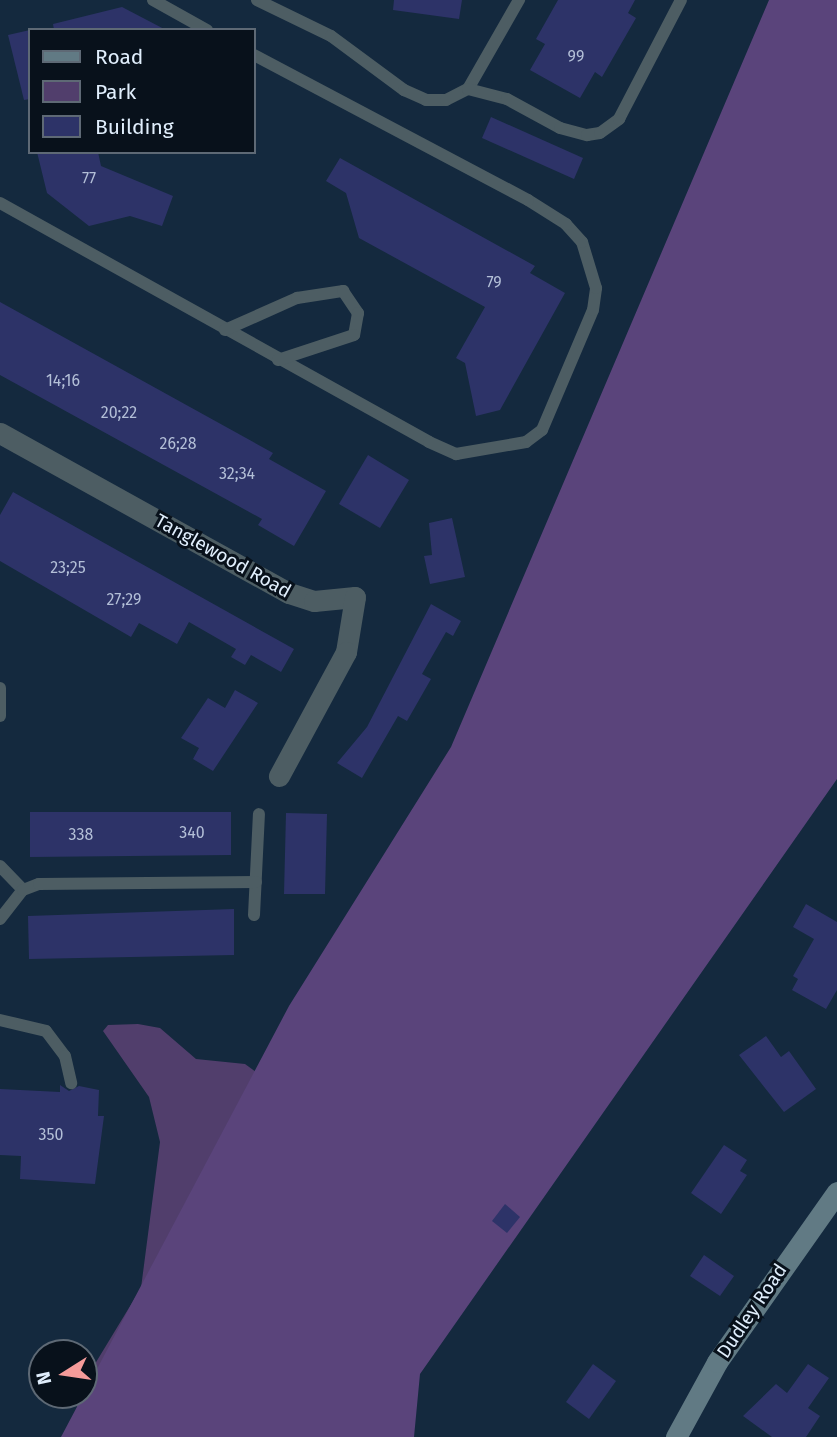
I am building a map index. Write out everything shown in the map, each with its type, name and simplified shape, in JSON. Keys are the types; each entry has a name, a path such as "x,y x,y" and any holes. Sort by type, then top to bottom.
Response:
{"street":[{"name":"Tanglewood Road","path":"0,433 289,593 314,601 355,597 346,652 279,776"},
{"name":"Dudley Road","path":"676,1437 717,1362 837,1192"}],"lane":[{"path":"153,0 203,28"},
{"path":"257,0 331,36 404,90 426,100 446,100 468,89 519,0"},
{"path":"468,89 507,99 560,128 587,135 600,133 619,119 681,0"},
{"path":"0,203 278,360 456,454 504,449 542,430 593,310 596,288 582,242 566,224 256,56"},
{"path":"225,330 298,298 343,291 358,313 354,335 278,360"},
{"path":"0,688 0,716"},
{"path":"254,915 259,814"},
{"path":"0,866 23,890"},
{"path":"0,919 23,890 56,882 256,882"},
{"path":"1,1023 36,1025 54,1038 71,1083"}],"green space":[{"path":"138,1024 160,1028 196,1059 245,1064 260,1075 168,1437 69,1437 77,1409 98,1409 98,1359 141,1288 160,1142 149,1097 103,1031 108,1025"}],"shaded area":[{"path":"769,0 837,0 837,779 420,1374 414,1437 61,1437 76,1409 98,1409 98,1367 289,1006 451,747"}],"building":[{"path":"394,0 462,0 459,19 393,10"},
{"path":"558,0 635,0 628,13 636,18 602,77 595,72 580,98 530,70 545,44 536,39"},
{"path":"122,7 162,28 54,28 53,24"},
{"path":"28,30 28,99 24,100 8,35"},
{"path":"491,117 583,158 574,179 482,138"},
{"path":"37,154 98,154 101,166 173,196 162,226 130,216 89,226 47,193"},
{"path":"340,158 535,266 530,273 565,293 500,410 476,416 465,363 456,358 485,307 359,238 346,193 326,181"},
{"path":"0,302 273,453 269,459 326,491 294,546 258,525 262,519 0,375"},
{"path":"368,455 409,480 380,528 339,504"},
{"path":"13,492 294,649 281,672 251,655 245,665 231,657 236,649 189,622 177,644 139,623 131,637 0,561 0,515"},
{"path":"452,518 465,577 430,584 424,556 432,555 429,523"},
{"path":"431,604 461,621 453,636 446,632 422,674 431,679 407,721 398,716 362,778 337,763 367,727"},
{"path":"235,690 258,703 213,771 193,759 199,748 181,738 208,698 225,708"},
{"path":"30,812 231,812 231,855 30,857"},
{"path":"286,813 327,814 325,894 284,894"},
{"path":"806,904 837,922 837,990 826,1009 792,990 798,979 793,976 814,939 793,927"},
{"path":"234,909 234,955 29,959 28,916"},
{"path":"766,1036 781,1057 789,1051 816,1089 784,1112 739,1055"},
{"path":"60,1085 69,1091 79,1086 99,1090 98,1116 104,1116 95,1184 20,1179 21,1156 0,1155 0,1089 60,1092"},
{"path":"724,1145 747,1160 740,1171 747,1175 721,1214 691,1193"},
{"path":"505,1204 520,1217 507,1233 492,1221"},
{"path":"704,1255 734,1276 720,1296 690,1276"},
{"path":"593,1364 616,1381 589,1419 566,1402"},
{"path":"808,1364 829,1378 808,1408 820,1416 806,1437 772,1437 743,1416 776,1384 787,1393"}]}
